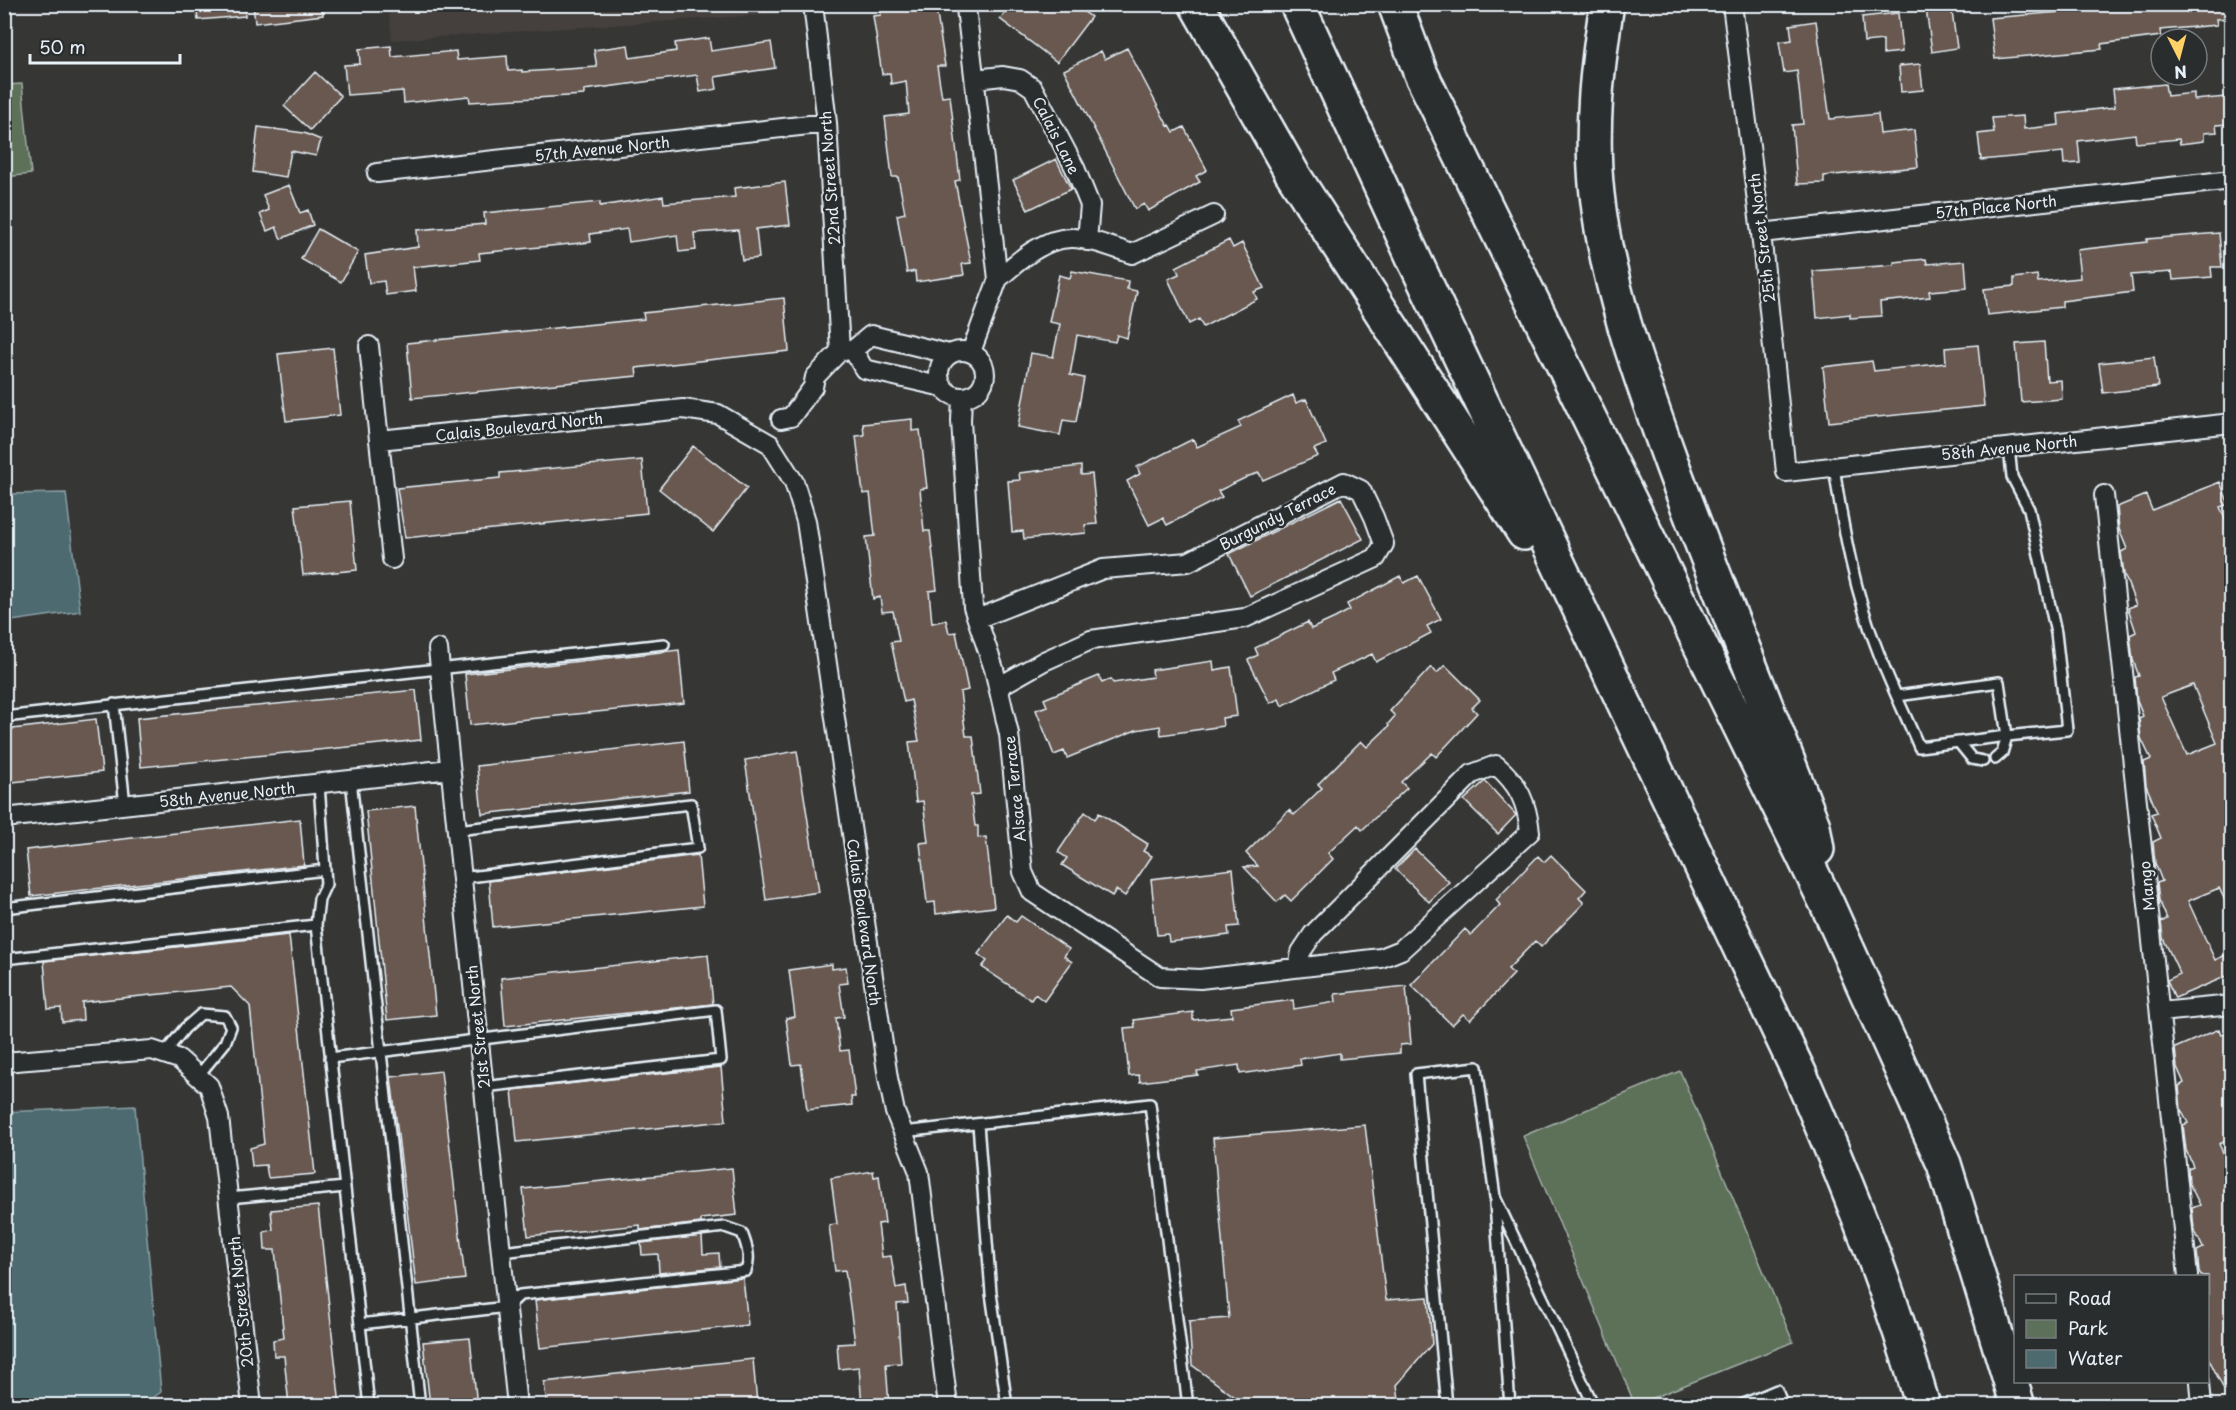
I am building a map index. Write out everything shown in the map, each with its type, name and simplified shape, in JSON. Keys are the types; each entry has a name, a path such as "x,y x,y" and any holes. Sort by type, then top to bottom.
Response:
{"highway":[{"path":"1196,4 1292,173 1531,544 1615,686"},
{"path":"1297,4 1615,686 1802,1079 1858,1213 1902,1332 1923,1406"},
{"path":"1395,4 1421,74 1827,904 1944,1164 2018,1406"},
{"path":"1607,4 1597,68 1594,111 1597,193 1608,262 1625,327 1659,428 1716,583 1812,826 1827,904"}],"street":[{"name":"22nd Street North","path":"813,4 827,123 847,351"},
{"name":"25th Street North","path":"1732,4 1761,233 1786,472"},
{"path":"966,8 998,279 971,352"},
{"name":"Calais Lane","path":"975,79 1003,76 1020,79 1033,88 1075,168 1090,205 1086,241"},
{"name":"57th Avenue North","path":"377,173 827,123"},
{"name":"57th Place North","path":"1761,233 2232,180"},
{"path":"998,279 1021,258 1046,244 1073,238 1132,254 1214,215"},
{"path":"770,444 781,419 791,417 813,387 815,377 871,334 949,354 971,352 983,363 986,379 977,392 962,397 948,393 943,387 940,381 940,366 949,354"},
{"path":"369,346 392,559"},
{"path":"847,351 864,369 943,387"},
{"name":"Alsace Terrace","path":"962,397 961,421 970,582 977,619 998,687 1009,734 1023,872 1032,892 1160,977 1200,979 1381,958 1401,950 1530,832 1527,805 1512,778 1496,765 1472,774 1313,934 1301,952 1298,967"},
{"name":"Calais Boulevard North","path":"379,440 683,409 718,414 770,444 794,482 806,521 888,1078 902,1132 919,1172 948,1406"},
{"name":"58th Avenue North","path":"1786,472 2232,423"},
{"name":"Burgundy Terrace","path":"977,619 1103,569 1188,562 1344,482 1361,490 1384,544 1376,558 1245,618 1091,640 1044,661 998,687"},
{"name":"Mango","path":"2104,495 2188,1275"},
{"name":"21st Street North","path":"438,649 517,1406"},
{"name":"58th Avenue North","path":"4,818 450,769"},
{"path":"2160,1012 2232,1005"},
{"path":"4,1062 152,1050 164,1054"},
{"name":"20th Street North","path":"164,1054 179,1059 209,1086 219,1117 252,1406"},
{"path":"2200,1383 2202,1406"}],"lane":[{"path":"1834,466 1854,577 1878,653 1920,747 2067,730 2056,633 2029,509 2012,477 2009,447"},
{"path":"4,717 664,644"},
{"path":"1897,696 1999,682 2007,736 2002,753 1995,759"},
{"path":"114,704 126,805"},
{"path":"1959,743 1972,759 1983,761"},
{"path":"351,780 420,1406"},
{"path":"319,784 326,884 319,899 316,925 369,1406"},
{"path":"456,830 691,804 698,848 461,878"},
{"path":"4,908 325,870"},
{"path":"4,959 316,925"},
{"path":"330,1058 716,1010 721,1060 483,1087"},
{"path":"164,1054 184,1028 201,1014 225,1016 231,1027 225,1043 198,1076"},
{"path":"1447,1406 1416,1074 1477,1067 1495,1197 1510,1406"},
{"path":"902,1132 1150,1104 1188,1406"},
{"path":"978,1124 991,1293 1007,1406"},
{"path":"229,1198 345,1187"},
{"path":"1495,1197 1594,1406"},
{"path":"360,1324 507,1307 520,1295 746,1272 748,1254 741,1233 725,1227 501,1252"},
{"path":"1739,1406 1777,1390 1783,1406"}],"shaded area":[{"path":"388,5 803,5 803,12 392,40"}],"green space":[{"path":"22,84 31,174 5,177 5,85"},
{"path":"1680,1071 1793,1342 1635,1405 1523,1136"}],"water":[{"path":"66,493 80,611 5,622 5,494"},
{"path":"135,1106 161,1392 143,1405 5,1405 5,1112"}],"building":[{"path":"196,4 245,4 245,16 198,20"},
{"path":"253,4 322,4 323,15 255,23"},
{"path":"879,4 928,4 929,9 936,8 945,66 937,66 942,97 950,96 960,180 955,181 971,263 962,264 964,275 916,282 915,271 907,273 897,215 905,213 898,177 892,177 885,117 909,114 906,81 891,84 890,73 882,74 873,16 881,15"},
{"path":"1011,4 1088,4 1083,11 1091,17 1057,62 1000,19"},
{"path":"2158,4 2232,4 2232,18 2216,19 2217,25 2149,27 2149,38 2101,44 2102,49 1995,59 1990,18"},
{"path":"1951,5 1957,48 1932,52 1926,8"},
{"path":"1898,13 1902,52 1883,54 1883,40 1864,42 1862,17"},
{"path":"1816,21 1830,119 1878,114 1880,134 1914,130 1918,167 1824,176 1824,183 1797,184 1792,125 1803,124 1797,71 1784,73 1779,42 1792,40 1790,25"},
{"path":"709,38 711,51 771,42 775,68 715,77 717,89 700,92 697,75 584,90 584,95 470,102 469,96 404,103 403,91 347,95 344,65 360,64 359,49 391,46 392,57 456,51 457,60 507,56 508,71 522,70 522,72 597,67 594,50 628,45 630,58 676,51 675,43"},
{"path":"1127,48 1168,126 1170,125 1174,132 1184,127 1207,170 1196,176 1200,182 1148,211 1144,204 1135,209 1064,70 1101,51 1105,59"},
{"path":"1920,64 1923,90 1901,92 1899,66"},
{"path":"315,72 341,96 310,130 284,106"},
{"path":"2149,86 2166,87 2167,96 2194,93 2194,100 2226,97 2229,124 2216,125 2217,132 2204,133 2204,141 2180,144 2179,139 2136,143 2135,134 2078,141 2080,163 2064,164 2063,152 1981,160 1978,134 1994,132 1992,118 2023,116 2024,129 2059,125 2058,114 2115,107 2113,89"},
{"path":"258,127 304,133 321,140 316,156 291,151 286,177 253,172"},
{"path":"1056,159 1071,189 1028,210 1013,180"},
{"path":"785,182 790,225 756,229 759,258 742,260 738,230 694,233 696,250 679,252 677,235 629,242 627,229 590,234 591,242 479,253 480,260 413,267 416,291 386,295 384,281 369,283 365,255 418,247 417,230 485,224 484,213 600,202 600,206 663,196 664,203 735,197 734,188"},
{"path":"289,185 300,213 308,210 313,225 281,239 276,227 267,231 260,214 269,210 263,195"},
{"path":"318,229 358,252 341,282 301,259"},
{"path":"2219,233 2222,267 2211,267 2212,277 2173,280 2172,272 2131,275 2133,292 2062,301 2062,307 1987,315 1984,289 2014,286 2014,278 2037,275 2038,282 2080,278 2077,250 2147,242 2147,239"},
{"path":"1229,240 1233,248 1242,243 1264,288 1254,292 1257,299 1203,327 1199,319 1189,324 1168,279 1179,274 1176,267"},
{"path":"1926,259 1927,264 1965,261 1967,288 1929,291 1930,297 1880,302 1881,316 1850,318 1850,314 1817,318 1813,271 1894,265 1894,262"},
{"path":"1072,271 1128,281 1127,289 1137,291 1127,338 1117,335 1115,342 1077,335 1070,375 1084,378 1076,422 1063,420 1060,435 1018,427 1031,353 1053,357 1060,324 1049,322 1059,275 1070,278"},
{"path":"784,298 789,351 636,368 637,376 412,398 407,343 644,319 643,313"},
{"path":"2044,342 2047,381 2061,380 2062,399 2021,402 2016,344"},
{"path":"1978,345 1984,406 1829,422 1823,367 1872,361 1874,371 1946,363 1945,348"},
{"path":"333,348 340,415 286,421 278,354"},
{"path":"2154,357 2158,387 2103,393 2099,363"},
{"path":"1293,395 1296,403 1306,399 1326,444 1314,449 1318,456 1263,480 1259,473 1249,476 1218,491 1222,497 1167,525 1163,518 1149,525 1127,481 1140,474 1137,467 1193,439 1197,447 1241,427 1238,421"},
{"path":"912,419 912,431 920,430 927,488 920,489 924,531 930,531 937,590 929,591 932,623 946,620 949,633 956,632 968,690 960,692 966,736 973,736 980,794 971,795 975,826 978,826 978,838 986,837 994,907 936,914 935,902 927,903 920,843 928,842 923,801 916,802 909,742 919,741 911,700 904,702 891,642 899,641 893,611 882,612 880,597 873,599 866,537 875,536 870,493 863,494 856,436 864,435 863,424"},
{"path":"693,446 747,488 713,532 659,489"},
{"path":"642,460 647,513 405,538 397,488 500,478 500,473"},
{"path":"1081,466 1081,475 1092,474 1097,524 1085,525 1086,533 1024,539 1023,531 1012,532 1008,481 1020,480 1019,473"},
{"path":"2220,482 2229,504 2220,507 2232,535 2232,915 2219,888 2188,901 2215,960 2232,952 2232,974 2175,998 2167,980 2180,974 2163,938 2161,922 2167,919 2159,900 2157,883 2162,881 2155,863 2153,842 2161,838 2151,814 2157,812 2146,785 2144,762 2151,759 2141,738 2139,718 2143,716 2137,701 2135,677 2139,676 2133,660 2130,635 2136,632 2128,608 2136,605 2124,574 2121,552 2127,549 2119,529 2117,507 2146,495 2152,510","holes":["2193,685 2217,743 2187,755 2161,697"]},
{"path":"1341,498 1363,539 1250,596 1229,554"},
{"path":"350,501 357,570 303,575 295,506"},
{"path":"1400,576 1404,583 1418,576 1441,619 1427,626 1431,633 1376,662 1372,654 1331,673 1334,680 1282,706 1279,699 1270,703 1248,660 1258,655 1255,648 1308,622 1311,629 1335,618 1350,610 1347,604"},
{"path":"679,650 684,703 470,725 465,674"},
{"path":"1213,661 1214,670 1231,667 1237,716 1222,718 1223,726 1161,735 1160,726 1136,730 1067,758 1064,751 1054,755 1036,710 1047,706 1044,699 1099,676 1102,683 1111,679 1113,683 1153,677 1152,670"},
{"path":"1445,665 1480,700 1472,708 1477,713 1436,757 1432,753 1401,782 1407,788 1362,830 1358,825 1328,853 1333,859 1291,901 1285,895 1277,902 1244,867 1258,866 1246,853 1289,810 1294,815 1322,788 1318,784 1361,741 1367,747 1389,726 1388,724 1395,716 1390,711 1431,667 1437,673"},
{"path":"416,690 421,740 141,767 137,718"},
{"path":"96,719 102,772 4,783 4,730"},
{"path":"684,741 689,791 482,814 477,766"},
{"path":"797,751 819,892 766,900 745,760"},
{"path":"1485,781 1516,815 1498,834 1464,800"},
{"path":"415,806 436,1015 387,1020 366,811"},
{"path":"1085,812 1095,819 1099,813 1148,844 1143,851 1152,856 1125,896 1116,890 1112,896 1062,865 1067,858 1058,852"},
{"path":"300,819 304,865 31,896 26,850"},
{"path":"1415,849 1449,882 1429,902 1395,869"},
{"path":"698,855 703,906 493,927 489,881"},
{"path":"1551,855 1586,890 1579,898 1584,903 1541,947 1535,941 1508,969 1514,974 1470,1020 1463,1014 1452,1025 1411,985 1465,929 1471,935 1500,905 1496,900 1538,856 1544,862"},
{"path":"1233,869 1239,926 1228,927 1229,935 1169,942 1168,934 1157,935 1151,879"},
{"path":"1007,915 1016,922 1021,916 1069,949 1064,956 1072,962 1044,1001 1035,994 1031,1000 982,967 987,961 978,954"},
{"path":"289,935 315,1174 268,1178 266,1165 252,1166 250,1148 264,1144 250,1006 231,987 82,1002 83,1020 62,1022 61,1008 48,1009 44,961"},
{"path":"708,955 713,1004 505,1026 501,978"},
{"path":"832,964 832,969 846,967 848,983 839,984 844,1017 836,1018 840,1051 849,1050 855,1097 851,1097 852,1105 807,1110 801,1064 792,1065 786,1018 795,1017 789,970"},
{"path":"1406,986 1411,1044 1400,1045 1400,1053 1340,1059 1340,1053 1300,1059 1301,1065 1240,1074 1239,1065 1197,1071 1198,1075 1140,1082 1139,1075 1129,1076 1124,1028 1135,1027 1134,1020 1193,1012 1193,1020 1232,1016 1231,1008 1293,1000 1294,1009 1336,1002 1335,994"},
{"path":"2219,1029 2221,1035 2232,1031 2232,1139 2219,1144 2232,1172 2232,1182 2224,1186 2232,1202 2232,1406 2209,1359 2209,1275 2200,1275 2199,1272 2197,1251 2203,1248 2194,1229 2192,1208 2200,1205 2189,1183 2188,1168 2193,1166 2186,1150 2183,1125 2188,1123 2181,1110 2179,1086 2184,1083 2177,1067 2175,1048"},
{"path":"721,1067 726,1121 517,1142 512,1090"},
{"path":"441,1071 465,1279 416,1285 391,1077"},
{"path":"1365,1125 1386,1300 1428,1297 1432,1344 1397,1385 1400,1406 1237,1406 1239,1400 1192,1365 1189,1321 1229,1318 1213,1138"},
{"path":"732,1168 737,1215 701,1219 701,1223 640,1230 640,1225 528,1236 523,1189"},
{"path":"873,1171 874,1177 879,1176 885,1223 878,1224 882,1257 891,1256 896,1288 906,1286 908,1303 897,1304 901,1363 886,1364 889,1406 862,1406 859,1367 839,1369 837,1344 855,1343 845,1270 835,1271 829,1225 837,1224 831,1178"},
{"path":"318,1206 340,1406 289,1406 284,1356 274,1356 273,1340 284,1338 275,1250 265,1250 264,1232 273,1230 271,1210"},
{"path":"702,1236 703,1254 719,1253 720,1267 659,1273 658,1254 642,1255 641,1243"},
{"path":"743,1278 748,1325 540,1348 535,1300"},
{"path":"470,1338 477,1406 430,1406 423,1342"},
{"path":"753,1359 757,1404 547,1406 544,1382"}]}
